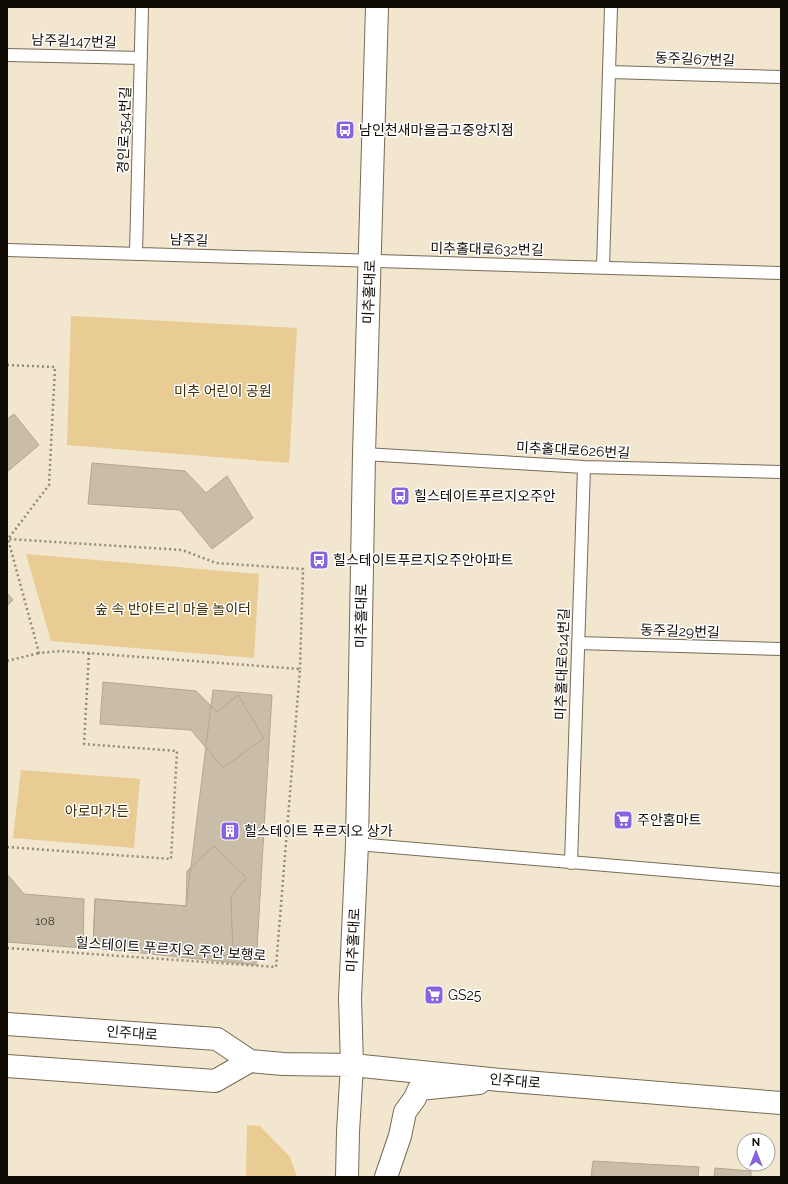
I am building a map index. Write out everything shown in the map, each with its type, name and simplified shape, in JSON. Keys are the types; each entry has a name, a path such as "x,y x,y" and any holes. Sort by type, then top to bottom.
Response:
{"main road":[{"name":"미추홀대로","path":"347,1177 352,1065 350,998 357,844 364,454 377,7"},
{"name":"인주대로","path":"7,1024 217,1039 250,1061 283,1064 352,1065 500,1080 781,1103"},
{"path":"7,1066 215,1081 250,1061"},
{"path":"386,1177 400,1136 405,1112 415,1098 419,1089 500,1080"}],"lane":[{"name":"경인로354번길","path":"136,253 142,7"},
{"path":"603,267 611,7"},
{"name":"남주길147번길","path":"7,55 141,58"},
{"name":"동주길67번길","path":"609,72 781,77"},
{"name":"남주길","path":"7,250 370,261"},
{"name":"미추홀대로632번길","path":"370,261 781,273"},
{"name":"미추홀대로626번길","path":"364,454 584,467 781,472"},
{"name":"미추홀대로614번길","path":"571,863 584,467"},
{"name":"동주길29번길","path":"578,643 781,649"},
{"path":"357,844 781,880"}],"path":[{"path":"7,365 54,367 49,485 8,539 39,653"},
{"name":"힐스테이트 푸르지오 주안 보행로","path":"7,948 276,966 300,669 303,569 216,562 182,550 8,539"},
{"path":"7,661 39,653 61,651 300,669"},
{"path":"7,847 171,859 177,751 84,744 89,653"}],"green space":[{"name":"미추 어린이 공원","path":"71,316 297,328 289,463 67,445"},
{"name":"숲 속 반야트리 마을 놀이터","path":"26,554 259,574 254,658 51,641"},
{"name":"아로마가든","path":"21,770 140,779 134,848 13,838"},
{"path":"247,1125 260,1126 290,1157 297,1177 246,1177"}],"building":[{"path":"14,414 39,445 7,472 7,419"},
{"path":"92,463 185,471 206,493 227,476 253,518 212,549 180,510 88,504"},
{"path":"7,593 13,600 7,606"},
{"path":"103,682 196,691 217,712 238,695 264,738 223,768 191,730 100,724"},
{"name":"힐스테이트 푸르지오 상가","path":"213,690 272,695 256,965 93,948 95,899 186,906"},
{"path":"214,846 247,878 231,896 233,956 93,948 95,899 186,906 187,871"},
{"path":"7,874 24,894 84,899 83,948 7,942"},
{"path":"593,1161 699,1167 698,1177 591,1177"},
{"path":"715,1168 736,1170 736,1172 751,1172 751,1177 714,1177"}],"place":[{"name":"남인천새마을금고중앙지점","path":"345,130"},
{"name":"힐스테이트푸르지오주안","path":"400,496"},
{"name":"힐스테이트푸르지오주안아파트","path":"319,560"},
{"name":"주안홈마트","path":"623,820"},
{"name":"힐스테이트 푸르지오 상가","path":"230,831"},
{"name":"GS25","path":"434,995"}]}
